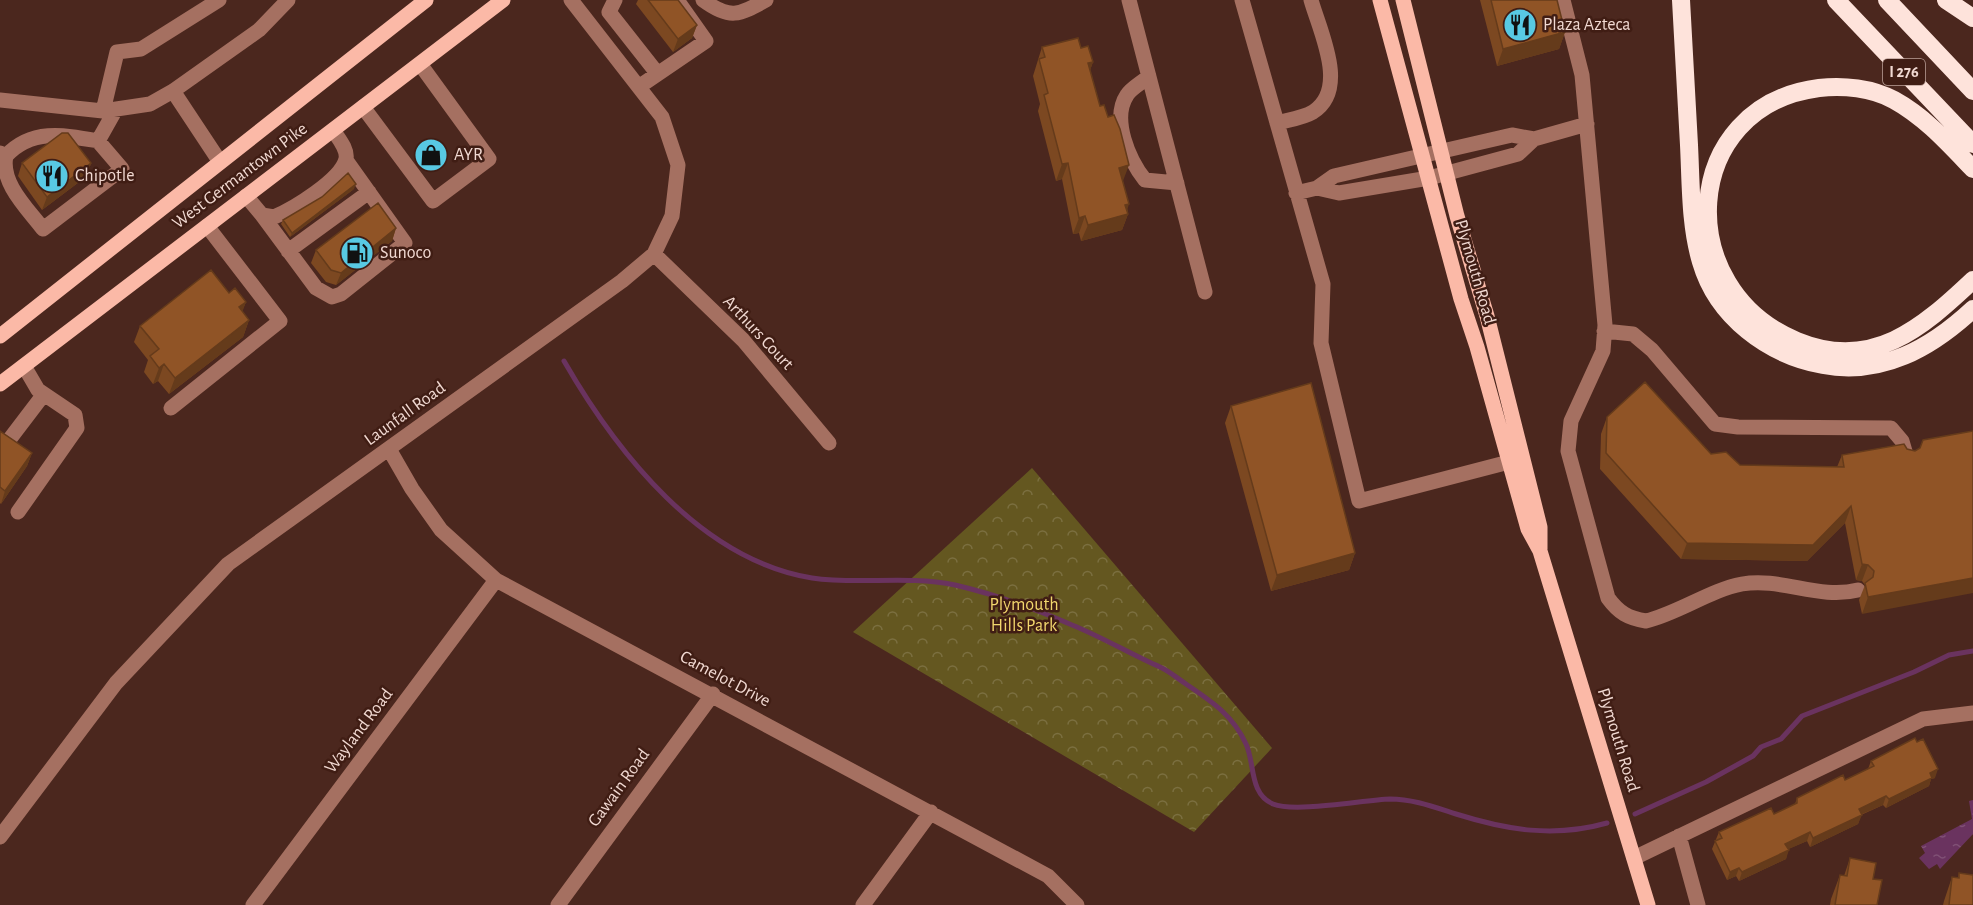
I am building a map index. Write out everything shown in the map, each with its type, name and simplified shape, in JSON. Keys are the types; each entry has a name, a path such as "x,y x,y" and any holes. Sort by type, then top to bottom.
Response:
{"highway":[{"path":"1681,0 1694,225 1706,278 1736,320 1749,333 1791,356 1817,364 1851,368 1893,362 1918,351 1948,331 1973,309"},
{"name":"I 276","path":"1836,0 1973,144"},
{"name":"I 276","path":"1887,0 1973,91"},
{"path":"1946,0 1973,18"},
{"path":"1973,169 1924,120 1893,99 1844,87 1810,89 1780,98 1768,105 1744,123 1733,136 1711,180 1708,216 1713,252 1730,289 1742,305 1763,324 1803,344 1854,350 1888,344 1918,329 1934,317 1973,280"}],"main road":[{"name":"West Germantown Pike","path":"0,336 426,0"},
{"name":"West Germantown Pike","path":"0,384 503,0"},
{"name":"Plymouth Road","path":"1380,0 1461,299 1528,529 1540,551 1648,905"},
{"name":"Plymouth Road","path":"1404,0 1457,216 1487,316 1538,516 1540,551"}],"street":[{"path":"98,141 110,110 117,52 141,49 219,0"},
{"path":"0,100 110,110 150,104 173,91 259,30 288,0"},
{"name":"Launfall Road","path":"0,837 116,682 228,564 622,281 654,254 672,216 678,165 662,117 571,0"},
{"path":"640,86 706,40 676,0"},
{"path":"703,0 718,11 738,15 766,0"},
{"path":"1129,0 1205,292"},
{"path":"1242,0 1323,284 1321,343 1359,501 1509,462"},
{"path":"1277,123 1312,112 1327,98 1332,83 1311,0"},
{"path":"1563,0 1582,75 1604,332 1603,351 1571,421 1568,451 1608,598 1618,611 1630,618 1646,621 1743,584 1794,586 1826,594 1858,590"},
{"path":"590,26 612,6 657,74"},
{"path":"363,107 433,201 489,159 420,64"},
{"path":"1149,76 1127,94 1120,116 1133,165 1145,180 1177,183"},
{"path":"173,91 220,162"},
{"path":"1296,193 1317,188 1334,176 1424,158 1512,135 1534,139 1587,124"},
{"path":"246,196 316,288 332,297 341,294 405,243 346,160 345,149 333,130"},
{"path":"58,134 98,141 122,169 43,229 7,181 3,155 28,140 44,136 58,134"},
{"path":"1317,188 1339,193 1447,174 1518,154 1534,139"},
{"path":"262,215 274,217 285,213 335,177 346,160"},
{"path":"288,251 369,192"},
{"path":"171,408 280,321 207,226"},
{"name":"Arthurs Court","path":"654,254 743,340 829,443"},
{"path":"1604,332 1633,334 1652,350 1715,424 1738,427 1891,428 1902,441 1907,458"},
{"path":"18,512 77,428 75,415 38,390 24,366"},
{"path":"9,440 44,394"},
{"name":"Camelot Drive","path":"389,449 441,530 496,580 713,694 1048,876 1077,905"},
{"name":"Wayland Road","path":"254,905 496,580"},
{"name":"Gawain Road","path":"558,905 713,694"},
{"path":"1634,858 1923,719 1973,713"},
{"path":"863,905 931,812"},
{"path":"1679,836 1698,905"}],"green space":[{"name":"Plymouth Hills Park","path":"1032,468 1272,748 1194,832 853,632"}],"water":[{"path":"1973,800 1973,834 1940,869 1937,864 1929,869 1919,858 1925,853 1921,846 1972,819 1969,801"}],"building":[{"path":"648,0 678,0 697,25 678,39"},
{"name":"Plaza Azteca","path":"1491,0 1557,0 1565,32 1503,49"},
{"path":"1078,38 1081,48 1088,46 1093,62 1088,63 1100,106 1104,105 1108,117 1114,115 1129,165 1119,168 1129,204 1125,205 1128,214 1088,225 1085,216 1079,218 1068,163 1062,164 1044,95 1048,93 1039,59 1045,57 1042,47"},
{"name":"Chipotle","path":"62,133 68,133 91,163 47,197 22,163"},
{"path":"348,173 356,184 292,233 283,220 322,197"},
{"path":"378,203 396,228 341,273 331,270 316,250"},
{"path":"211,270 229,293 235,288 246,302 239,307 249,320 175,378 164,364 159,368 150,356 159,349 140,326"},
{"path":"1645,382 1711,454 1726,452 1740,465 1844,467 1842,455 1904,444 1907,449 1915,451 1920,448 1923,440 1973,431 1973,578 1868,597 1865,583 1873,577 1874,571 1868,565 1862,564 1851,506 1813,545 1687,543 1606,453 1607,417"},
{"path":"1311,383 1355,553 1277,575 1231,406"},
{"path":"0,431 32,453 5,491 0,487"},
{"path":"1915,738 1917,742 1923,739 1938,769 1930,773 1932,778 1889,799 1886,796 1859,809 1862,815 1813,838 1810,832 1785,844 1789,850 1742,872 1739,868 1730,872 1715,841 1722,838 1719,832 1771,808 1774,814 1797,803 1797,798 1843,775 1845,780 1874,766 1871,761"},
{"path":"1850,858 1876,863 1873,879 1882,880 1877,905 1835,905 1840,875 1847,876"},
{"path":"1959,873 1973,875 1973,905 1949,905 1952,877 1959,878"}],"waterway":[{"path":"564,361 585,396 636,465 666,497 699,526 734,549 772,567 812,578 847,581 918,581 955,585 1014,602 1094,635 1167,670 1204,696 1228,717 1246,744 1256,786 1265,799 1273,804 1313,807 1399,799 1512,828 1549,831 1587,828 1607,823"},
{"path":"1635,814 1706,782 1753,756 1761,747 1781,739 1802,716 1914,672 1949,655 1973,651"}],"place":[{"name":"Plaza Azteca","path":"1520,25"},
{"name":"AYR","path":"431,155"},
{"name":"Chipotle","path":"52,176"},
{"name":"Sunoco","path":"357,253"}]}
